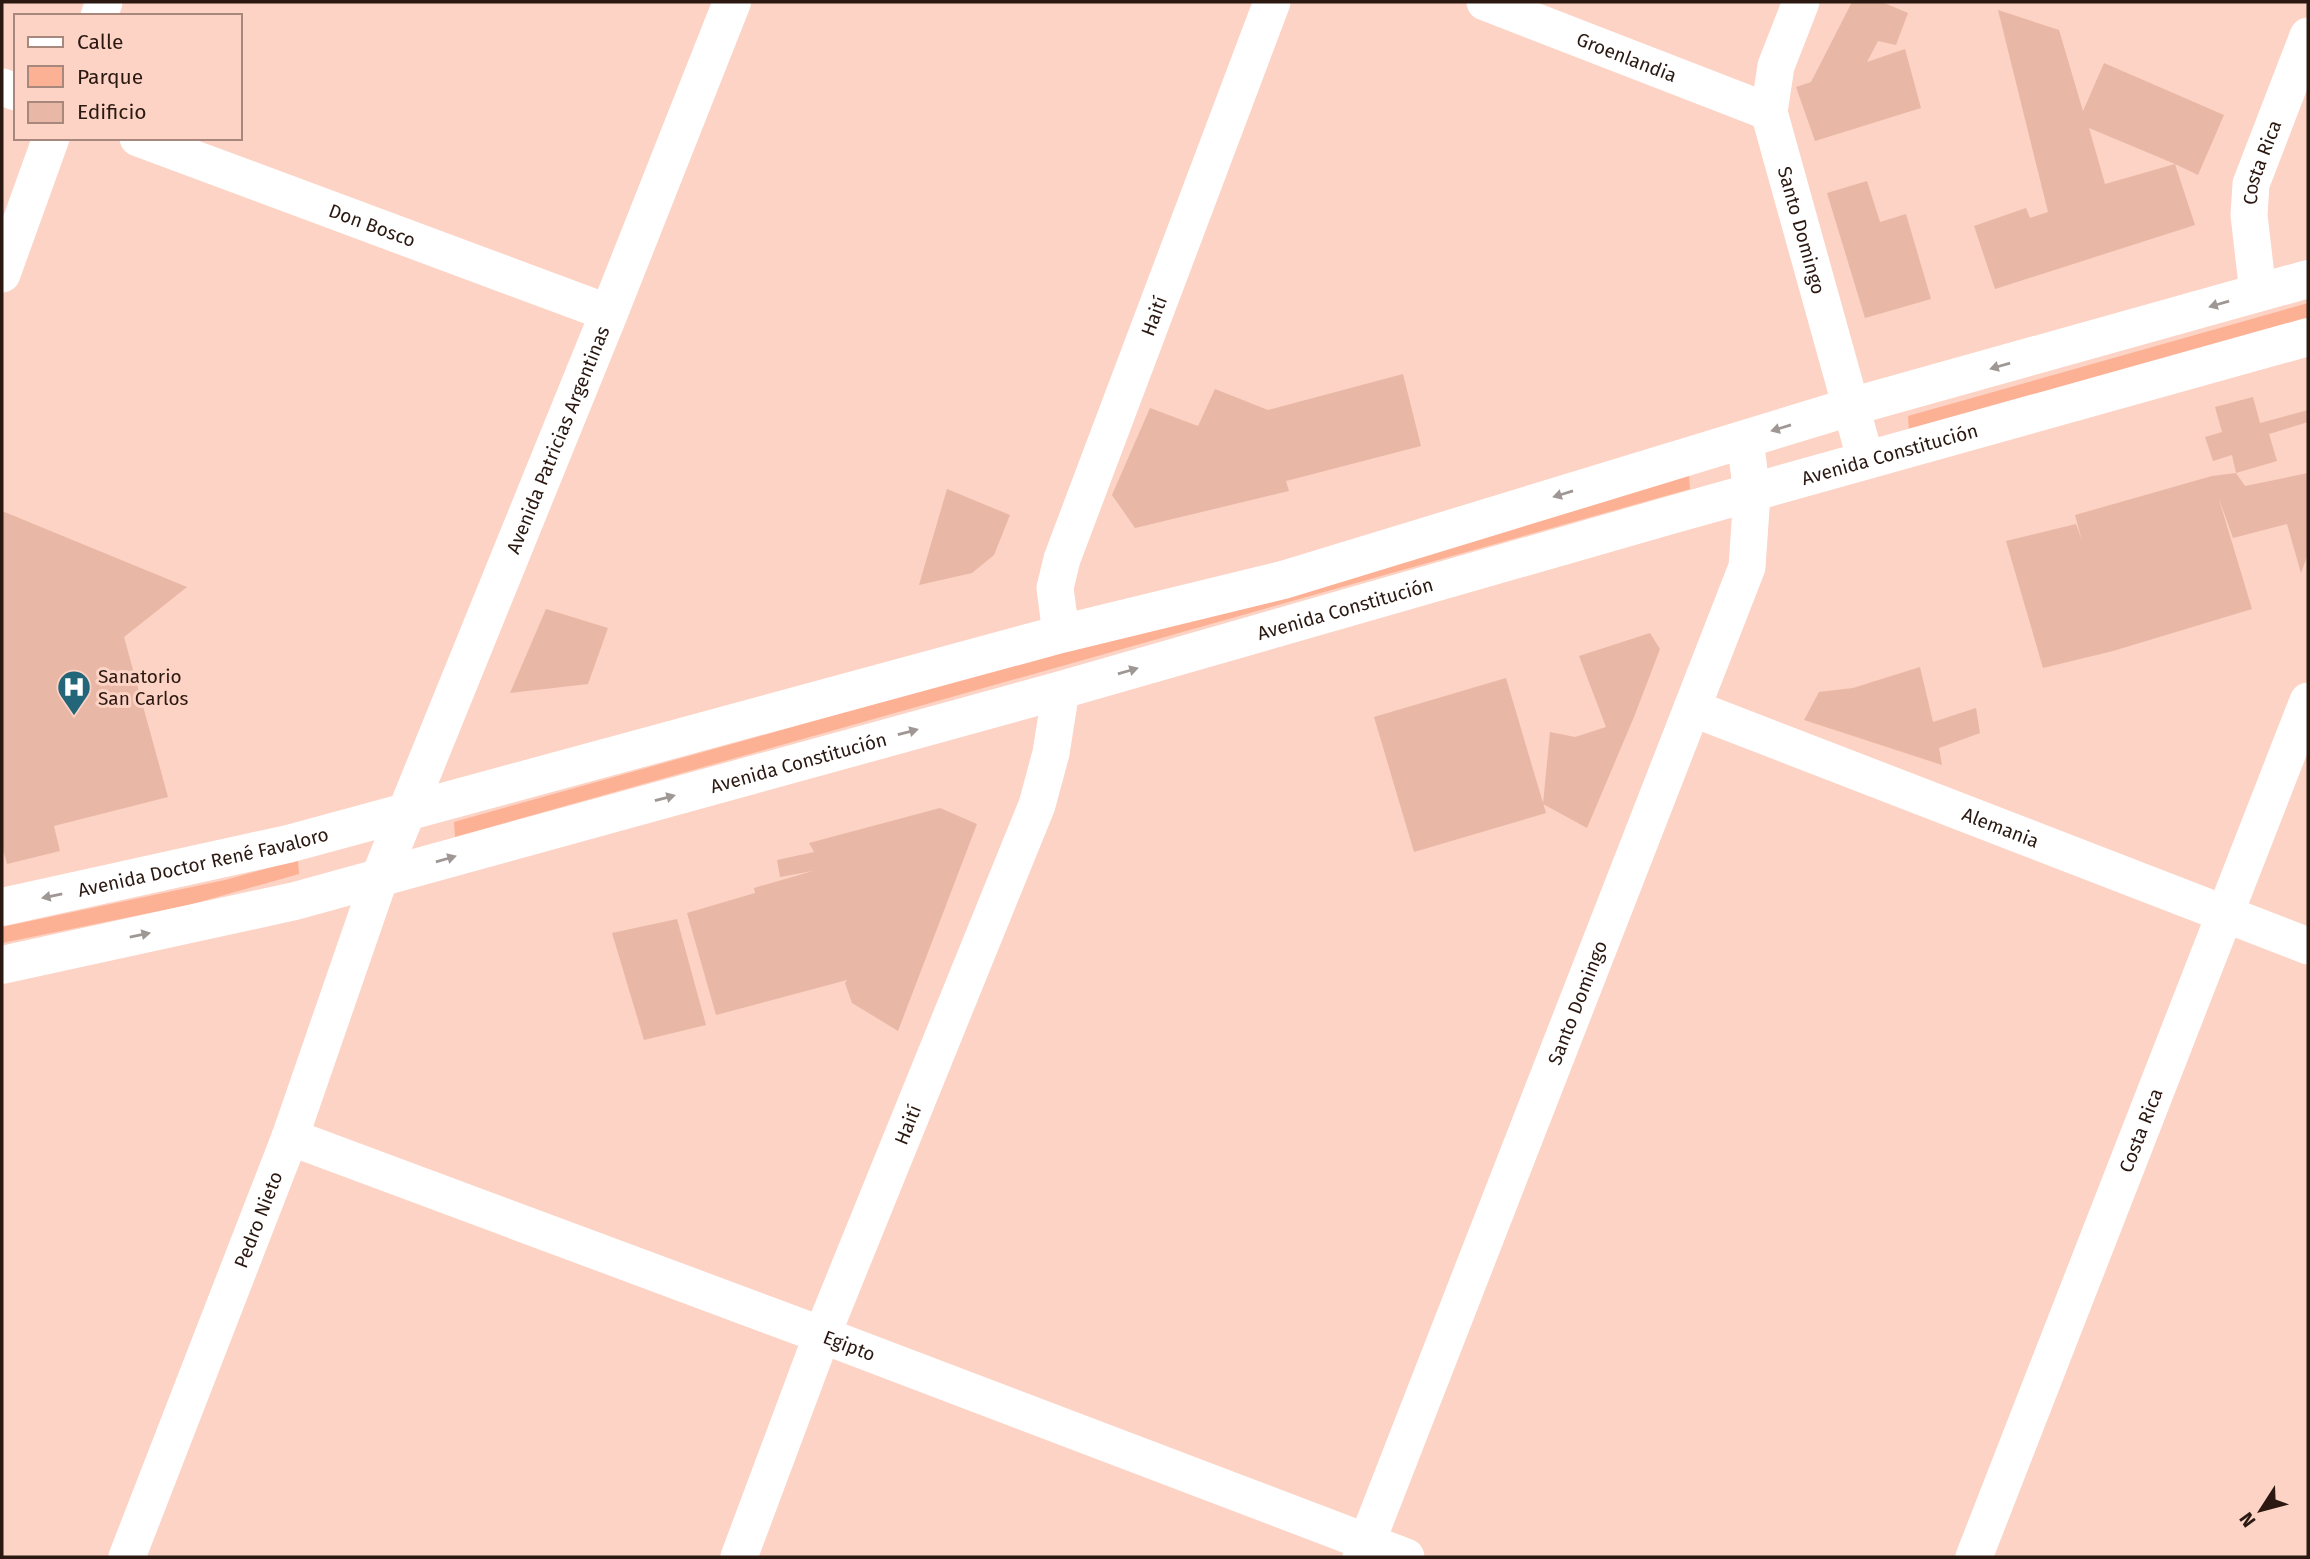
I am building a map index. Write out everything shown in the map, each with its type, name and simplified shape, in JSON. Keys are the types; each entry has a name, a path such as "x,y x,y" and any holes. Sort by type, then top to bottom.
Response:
{"main road":[{"name":"Avenida Patricias Argentinas","path":"380,877 732,2"},
{"path":"404,813 1061,634 1283,580 1850,407 2308,279"},
{"name":"Avenida Constitución","path":"380,877 1061,690 2308,337"},
{"name":"Avenida Doctor René Favaloro","path":"2,907 288,844 404,813"},
{"path":"2,965 295,901 380,877"}],"street":[{"name":"Haití","path":"1061,634 1055,588 1062,559 1272,2"},
{"name":"Groenlandia","path":"1485,2 1769,112"},
{"name":"Santo Domingo","path":"1801,2 1776,66 1769,112 1866,461"},
{"name":"Costa Rica","path":"2259,293 2249,215 2251,184 2308,36"},
{"path":"2,274 50,140"},
{"name":"Don Bosco","path":"143,140 609,313"},
{"name":"Santo Domingo","path":"1364,1550 1747,567 1752,494 1745,439"},
{"name":"Haití","path":"739,1557 822,1335 1037,805 1051,753 1061,690"},
{"name":"Costa Rica","path":"1974,1557 2308,702"},
{"name":"Alemania","path":"1692,708 2308,946"},
{"name":"Pedro Nieto","path":"127,1557 290,1137 380,877"},
{"name":"Egipto","path":"290,1137 822,1335 1364,1550 1406,1557"}],"green space":[{"path":"2308,303 2308,318 1909,431 1908,416"},
{"path":"1689,475 1690,489 455,837 454,822"},
{"path":"298,860 299,874 189,905 2,943 2,927 225,880"}],"building":[{"path":"1852,2 1882,2 1908,13 1896,45 1878,41 1867,62 1905,49 1921,108 1815,141 1796,87 1811,82"},
{"path":"1998,10 2059,30 2083,111 2104,63 2224,115 2198,175 2175,164 2195,225 1995,289 1974,226 2026,208 2030,218 2048,212","holes":["2089,128 2175,164 2105,184"]},
{"path":"1867,181 1880,222 1906,214 1931,299 1865,318 1827,193"},
{"path":"1403,374 1421,446 1286,481 1289,491 1135,528 1112,495 1150,408 1198,426 1215,389 1268,410"},
{"path":"2253,397 2260,423 2308,410 2308,422 2269,434 2277,461 2236,473 2232,455 2213,461 2205,437 2222,432 2215,407"},
{"path":"2236,473 2245,486 2308,473 2308,554 2301,573 2287,524 2233,538 2218,496 2252,609 2113,651 2043,668 2006,541 2076,524 2082,541 2075,515 2212,476"},
{"path":"947,489 1010,515 994,555 972,573 919,585"},
{"name":"Sanatorio San Carlos","path":"2,511 187,587 124,637 168,797 54,826 60,851 7,864 2,846"},
{"path":"546,609 608,628 588,684 510,693"},
{"path":"1650,633 1660,649 1587,828 1543,804 1550,732 1575,737 1606,727 1579,656"},
{"path":"1920,667 1933,722 1976,708 1980,733 1939,748 1942,765 1804,720 1819,692 1853,688"},
{"path":"1506,678 1546,813 1414,852 1374,717"},
{"path":"940,808 977,824 898,1031 852,1003 845,983 847,980 716,1015 687,913 755,893 754,888 813,871 780,877 777,860 814,852 809,843"},
{"path":"677,919 706,1025 644,1040 612,933"}],"place":[{"name":"Sanatorio San Carlos","path":"74,717"}]}
